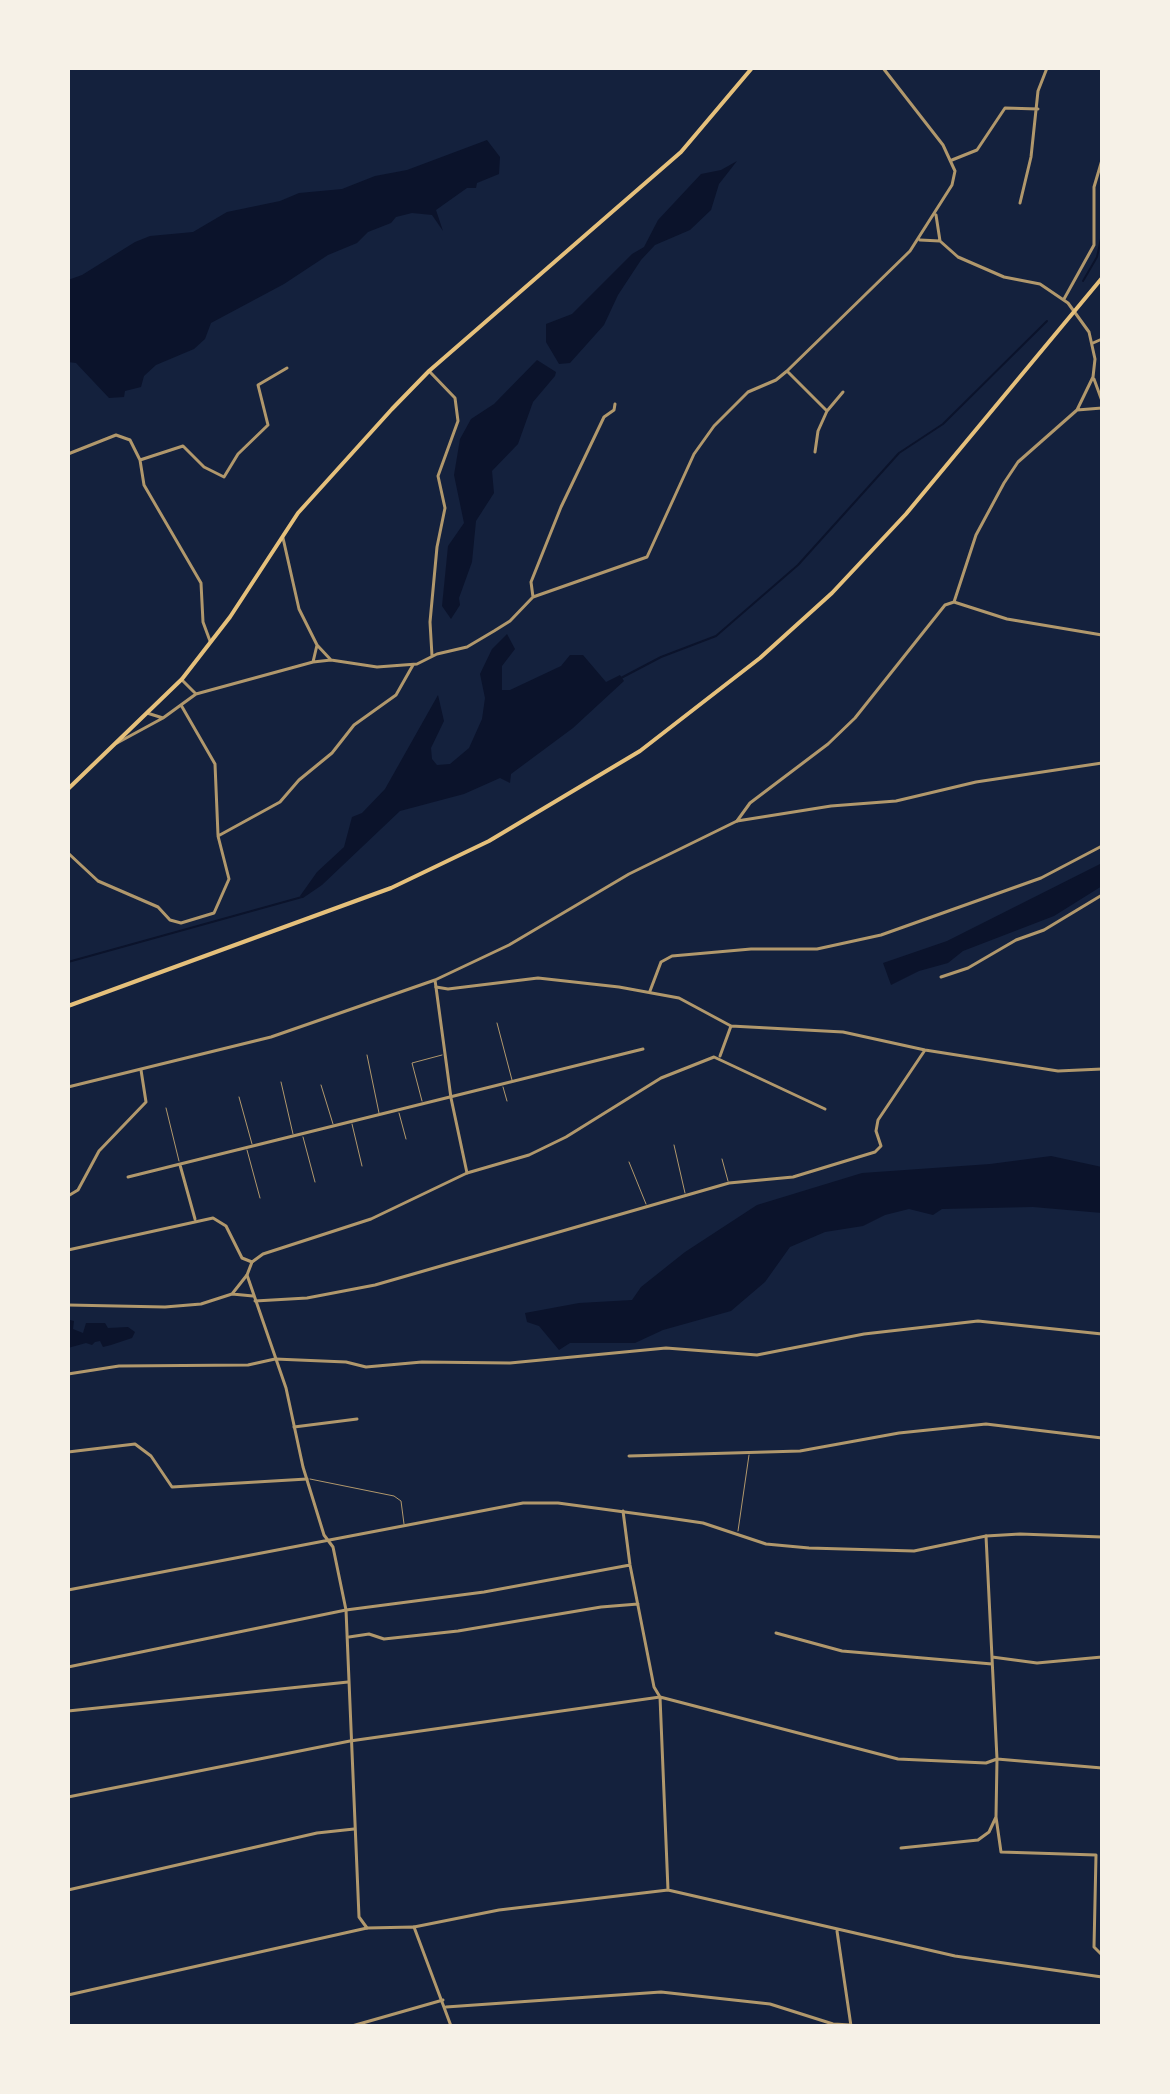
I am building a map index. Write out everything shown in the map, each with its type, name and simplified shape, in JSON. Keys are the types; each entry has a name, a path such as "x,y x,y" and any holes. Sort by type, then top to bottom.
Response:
{"main road":[{"path":"68,789 182,679 211,643 282,534 333,473 429,371 681,152 752,68"},
{"path":"68,1006 391,888 489,841 621,765 740,675 832,593 906,514 1102,278"}],"street":[{"path":"115,744 163,718 196,694 313,662 331,660 377,667 413,665 432,656 467,647 510,621 533,597 647,557 694,454 714,426 748,392 776,380 787,371 920,240 952,185 955,171 952,160 883,68"},
{"path":"1020,203 1038,109 1038,91 1047,68"},
{"path":"952,160 977,150 1005,108 1038,109"},
{"path":"1064,299 1094,245 1094,187 1102,160"},
{"path":"936,213 940,241"},
{"path":"920,240 940,241 968,264 1004,277 1040,284 1064,299 1075,311 1093,343 1093,377 1102,401"},
{"path":"1093,343 1102,339"},
{"path":"140,460 183,446 204,467 224,477 238,454 268,425 258,385 287,368"},
{"path":"429,371 455,398 458,421 438,476 445,508 437,547 430,622 432,656"},
{"path":"787,371 827,411"},
{"path":"954,602 976,535 1004,483 1018,462 1077,410 1093,377"},
{"path":"815,452 818,431 827,411 843,392"},
{"path":"533,597 531,582 561,507 604,417 614,410 615,404"},
{"path":"1077,410 1102,408"},
{"path":"68,454 119,435 130,440 140,460 144,485 201,583 203,622 211,643"},
{"path":"282,534 299,609 317,645 331,660"},
{"path":"737,821 750,803 828,744 855,718 945,605 954,602 1007,619 1102,635"},
{"path":"313,662 317,645"},
{"path":"218,836 280,802 299,780 332,753 354,725 396,695 413,665"},
{"path":"182,679 196,694"},
{"path":"68,853 98,881 158,907 175,922 214,913 229,879 218,836 215,764 181,705"},
{"path":"147,713 163,718"},
{"path":"68,1087 271,1037 435,980 509,945 629,874 737,821 831,806 896,801 976,782 1102,763"},
{"path":"650,991 661,962 672,956 751,949 817,949 881,935 1041,878 1102,846"},
{"path":"941,977 968,968 1016,940 1044,930 1102,895"},
{"path":"436,987 448,989 538,978 650,991 679,998 731,1026 843,1032 925,1050 1058,1071 1102,1069"},
{"path":"435,980 451,1098 467,1173"},
{"path":"720,1058 731,1026"},
{"path":"128,1177 643,1049"},
{"path":"68,1305 165,1307 201,1304 232,1294 254,1299 307,1298 375,1285 729,1183 802,1175 875,1152 881,1146 876,1131 878,1120 925,1050"},
{"path":"232,1294 247,1275 252,1262 263,1254 371,1219 467,1173 529,1155 592,1123 661,1078 704,1060 720,1058 740,1071 825,1109"},
{"path":"68,1196 78,1190 99,1151 146,1102 141,1070"},
{"path":"179,1164 195,1219"},
{"path":"68,1250 195,1219 220,1220 242,1258 252,1262"},
{"path":"247,1275 275,1359 307,1479 327,1540 333,1547 346,1610 359,1917 367,1928"},
{"path":"68,1374 119,1366 248,1365 275,1359 346,1362 366,1367 422,1362 510,1363 666,1348 757,1355 864,1334 978,1321 1102,1334"},
{"path":"294,1427 357,1419"},
{"path":"629,1456 709,1451 749,1455 986,1424 1102,1438"},
{"path":"68,1452 135,1444 151,1456 172,1487 307,1479"},
{"path":"68,1590 523,1503 558,1503 703,1523 781,1545 879,1551 914,1551 986,1536 1102,1537"},
{"path":"623,1511 630,1565 654,1687 660,1697 668,1890"},
{"path":"986,1536 997,1759 996,1817 1001,1852 1096,1855 1094,1947 1102,1955"},
{"path":"68,1667 346,1610 484,1592 630,1565"},
{"path":"349,1637 369,1634 384,1639 458,1631 601,1607 638,1604"},
{"path":"776,1633 824,1649 992,1664"},
{"path":"992,1657 1037,1663 1102,1657"},
{"path":"68,1711 348,1682"},
{"path":"68,1797 350,1741 660,1697 898,1759 986,1763 997,1759 1102,1768"},
{"path":"901,1848 978,1840 989,1832 996,1817"},
{"path":"68,1890 317,1833 354,1829"},
{"path":"989,1832 999,1836"},
{"path":"68,1995 367,1928 414,1927 499,1910 668,1890 955,1956 1102,1977"},
{"path":"414,1927 451,2026"},
{"path":"446,2007 661,1992 770,2004 833,2024 851,2026 837,1931"},
{"path":"352,2026 443,2000"}],"lane":[{"path":"497,1023 513,1082"},
{"path":"367,1055 379,1115"},
{"path":"423,1105 412,1063 445,1055"},
{"path":"281,1082 294,1136"},
{"path":"503,1084 507,1101"},
{"path":"321,1085 334,1126"},
{"path":"239,1097 253,1146"},
{"path":"166,1108 179,1164"},
{"path":"398,1111 406,1139"},
{"path":"351,1122 362,1166"},
{"path":"303,1134 315,1182"},
{"path":"674,1145 685,1195"},
{"path":"247,1148 260,1198"},
{"path":"722,1159 729,1183"},
{"path":"629,1162 647,1206"},
{"path":"737,1535 749,1455"},
{"path":"307,1479 394,1496 401,1501 404,1524"}],"water":[{"path":"487,140 500,157 499,174 477,183 476,188 467,188 436,210 443,231 432,215 412,213 396,217 391,223 368,232 357,243 328,255 284,284 211,323 205,339 194,349 156,365 144,376 141,387 125,391 124,397 109,398 76,363 68,362 68,280 82,275 135,242 150,236 193,232 227,212 280,201 299,193 342,189 375,176 407,170"},
{"path":"737,161 719,184 711,210 690,230 655,245 618,295 604,325 570,363 559,364 546,342 546,324 572,314 632,254 644,247 658,220 701,174 721,170"},
{"path":"537,360 556,372 555,376 533,402 518,444 492,471 494,493 476,521 472,562 459,598 460,605 451,619 442,606 448,546 464,523 454,475 460,439 471,419 494,404"},
{"path":"507,634 515,649 502,666 502,690 510,690 561,666 570,655 583,655 606,682 620,675 624,681 573,728 511,774 510,783 500,778 464,794 400,811 322,885 303,898 300,896 317,872 344,847 352,817 362,813 385,789 438,695 444,721 431,748 432,759 437,765 450,764 469,748 482,719 485,698 480,674 492,649"},
{"path":"1102,863 1102,886 1054,916 963,951 948,963 919,971 891,985 883,963 947,941"},
{"path":"1051,1156 1102,1167 1102,1213 1033,1207 942,1209 933,1215 909,1209 885,1215 863,1226 825,1232 790,1247 765,1282 731,1311 663,1330 635,1343 570,1343 559,1350 539,1326 527,1322 525,1313 579,1303 632,1300 641,1287 685,1252 757,1205 862,1173 990,1164"},
{"path":"70,1320 74,1321 73,1329 83,1333 86,1323 105,1323 108,1328 128,1327 135,1332 132,1338 103,1347 100,1341 68,1348"}],"waterway":[{"path":"1083,281 1097,257 1102,234"},
{"path":"621,678 661,657 716,636 798,565 899,453 943,424 1047,321"},
{"path":"68,962 302,897"}]}
